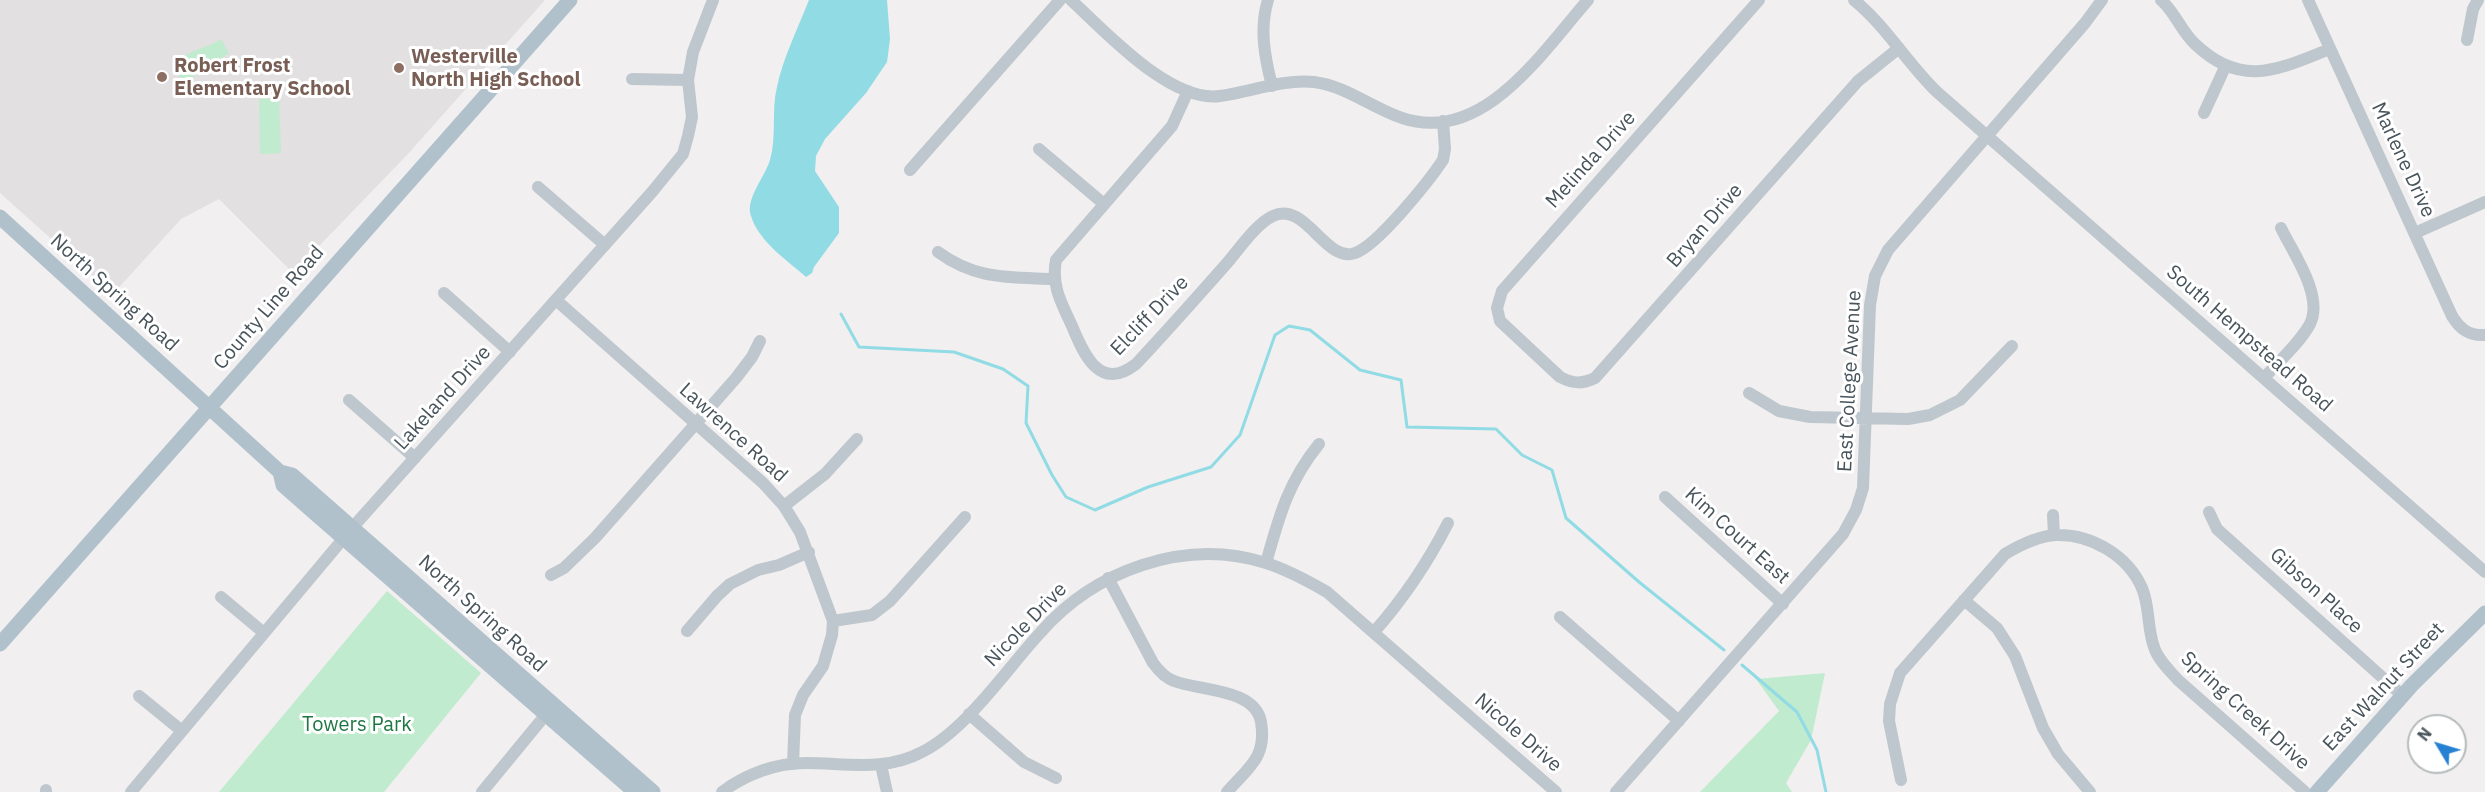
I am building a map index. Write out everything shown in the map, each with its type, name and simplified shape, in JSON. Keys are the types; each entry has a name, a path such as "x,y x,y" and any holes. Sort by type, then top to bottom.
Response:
{"main road":[{"name":"County Line Road","path":"0,644 570,0"},
{"name":"North Spring Road","path":"0,217 280,472 292,476 349,532 549,710 634,792"},
{"name":"East Walnut Street","path":"2317,792 2458,637 2485,613"},
{"name":"North Spring Road","path":"549,710 653,792"}],"street":[{"name":"Lakeland Drive","path":"130,792 349,532 605,245 683,154 692,117 688,80 693,52 713,0"},
{"path":"910,170 1060,0"},
{"path":"1071,0 1144,66 1167,82 1188,91 1216,97 1297,81 1316,82 1346,92 1402,118 1428,123 1459,119 1491,104 1506,91 1588,0"},
{"path":"1268,0 1265,9 1263,52 1272,86"},
{"name":"Melinda Drive","path":"1531,352 1500,321 1497,308 1502,291 1760,0"},
{"name":"South Hempstead Road","path":"1854,0 1881,23 1937,92 2485,572"},
{"name":"East College Avenue","path":"1616,792 1843,534 1856,510 1863,488 1870,305 1875,276 1895,239 2085,23 2102,0"},
{"path":"2161,0 2168,6 2193,43 2214,60 2241,70 2263,73 2292,65 2330,49"},
{"name":"Marlene Drive","path":"2308,0 2452,316 2458,326 2467,333 2476,336 2485,335"},
{"path":"2467,40 2473,9 2478,0"},
{"name":"Bryan Drive","path":"1531,352 1560,377 1571,382 1583,383 1595,378 1858,81 1899,48"},
{"path":"2204,113 2226,65"},
{"path":"632,79 688,80"},
{"path":"938,252 954,263 983,275 1053,279 1056,260 1172,126 1188,91"},
{"name":"Elcliff Drive","path":"1053,279 1084,355 1092,366 1115,374 1127,372 1174,324 1263,223 1274,215 1287,213 1299,218 1333,248 1343,253 1355,254 1377,238 1443,160 1446,136 1443,121"},
{"path":"1039,149 1104,204"},
{"path":"538,187 605,245"},
{"path":"2415,233 2485,202"},
{"path":"2264,378 2304,332 2314,311 2311,288 2281,228"},
{"path":"444,293 510,352"},
{"name":"Lawrence Road","path":"556,300 763,483 784,506 800,532 833,621 832,635 823,666 803,695 795,715 793,764"},
{"path":"551,575 564,568 595,538 746,366 760,341"},
{"path":"1749,393 1779,411 1810,417 1908,419 1930,415 1960,400 2012,346"},
{"path":"349,400 416,458"},
{"path":"784,506 825,474 857,439"},
{"path":"1266,563 1290,487 1305,461 1319,444"},
{"name":"Kim Court East","path":"1665,497 1783,604"},
{"name":"Gibson Place","path":"2209,512 2217,529 2403,696"},
{"path":"2053,515 2054,535"},
{"path":"833,621 872,615 890,601 965,517"},
{"path":"1374,632 1405,597 1434,552 1448,523"},
{"name":"Spring Creek Drive","path":"1901,780 1889,721 1894,687 1900,673 2005,554 2023,543 2054,535 2070,535 2102,545 2136,575 2146,599 2154,648 2164,665 2305,792"},
{"path":"687,631 730,584 758,570 779,565 809,552"},
{"name":"Nicole Drive","path":"722,792 741,779 761,771 793,764 881,765 909,759 951,733 1059,612 1108,578 1173,557 1231,556 1266,563 1306,580 1327,592 1556,792"},
{"path":"1108,578 1153,663 1162,674 1173,681 1231,693 1247,702 1260,715 1264,739 1260,753 1227,792"},
{"path":"221,597 264,633"},
{"path":"1964,600 1997,628 2009,646 2043,728 2058,754 2090,792"},
{"path":"1560,617 1679,721"},
{"path":"139,696 182,731"},
{"path":"482,792 549,710"},
{"path":"969,714 1024,762 1056,778"},
{"path":"881,765 887,792"}],"shaded area":[{"name":"Robert Frost Elementary School","path":"0,0 545,0 407,155 293,273 219,199 181,219 113,294 0,193"}],"green space":[{"path":"221,39 229,53 184,83 179,77 179,61 189,53"},
{"path":"279,98 281,153 260,154 259,99"},
{"name":"Towers Park","path":"387,591 481,673 384,792 219,792"},
{"path":"1825,673 1811,740 1786,783 1792,792 1700,792 1779,711 1756,679"}],"water":[{"path":"809,0 887,0 890,39 887,62 866,93 825,139 816,156 815,171 839,207 839,233 812,273 806,277 760,234 750,209 753,195 770,160 775,96 780,76"}],"waterway":[{"path":"841,314 859,347 954,352 1003,369 1028,386 1026,423 1052,475 1066,497 1095,510 1148,487 1211,467 1240,435 1275,335 1289,326 1310,330 1360,370 1401,380 1407,427 1496,429 1522,455 1552,470 1566,518 1639,582 1724,650"},
{"path":"1742,665 1797,712 1817,750 1826,792"}],"place":[{"name":"Westerville North High School","path":"399,68"},
{"name":"Robert Frost Elementary School","path":"162,77"}]}
